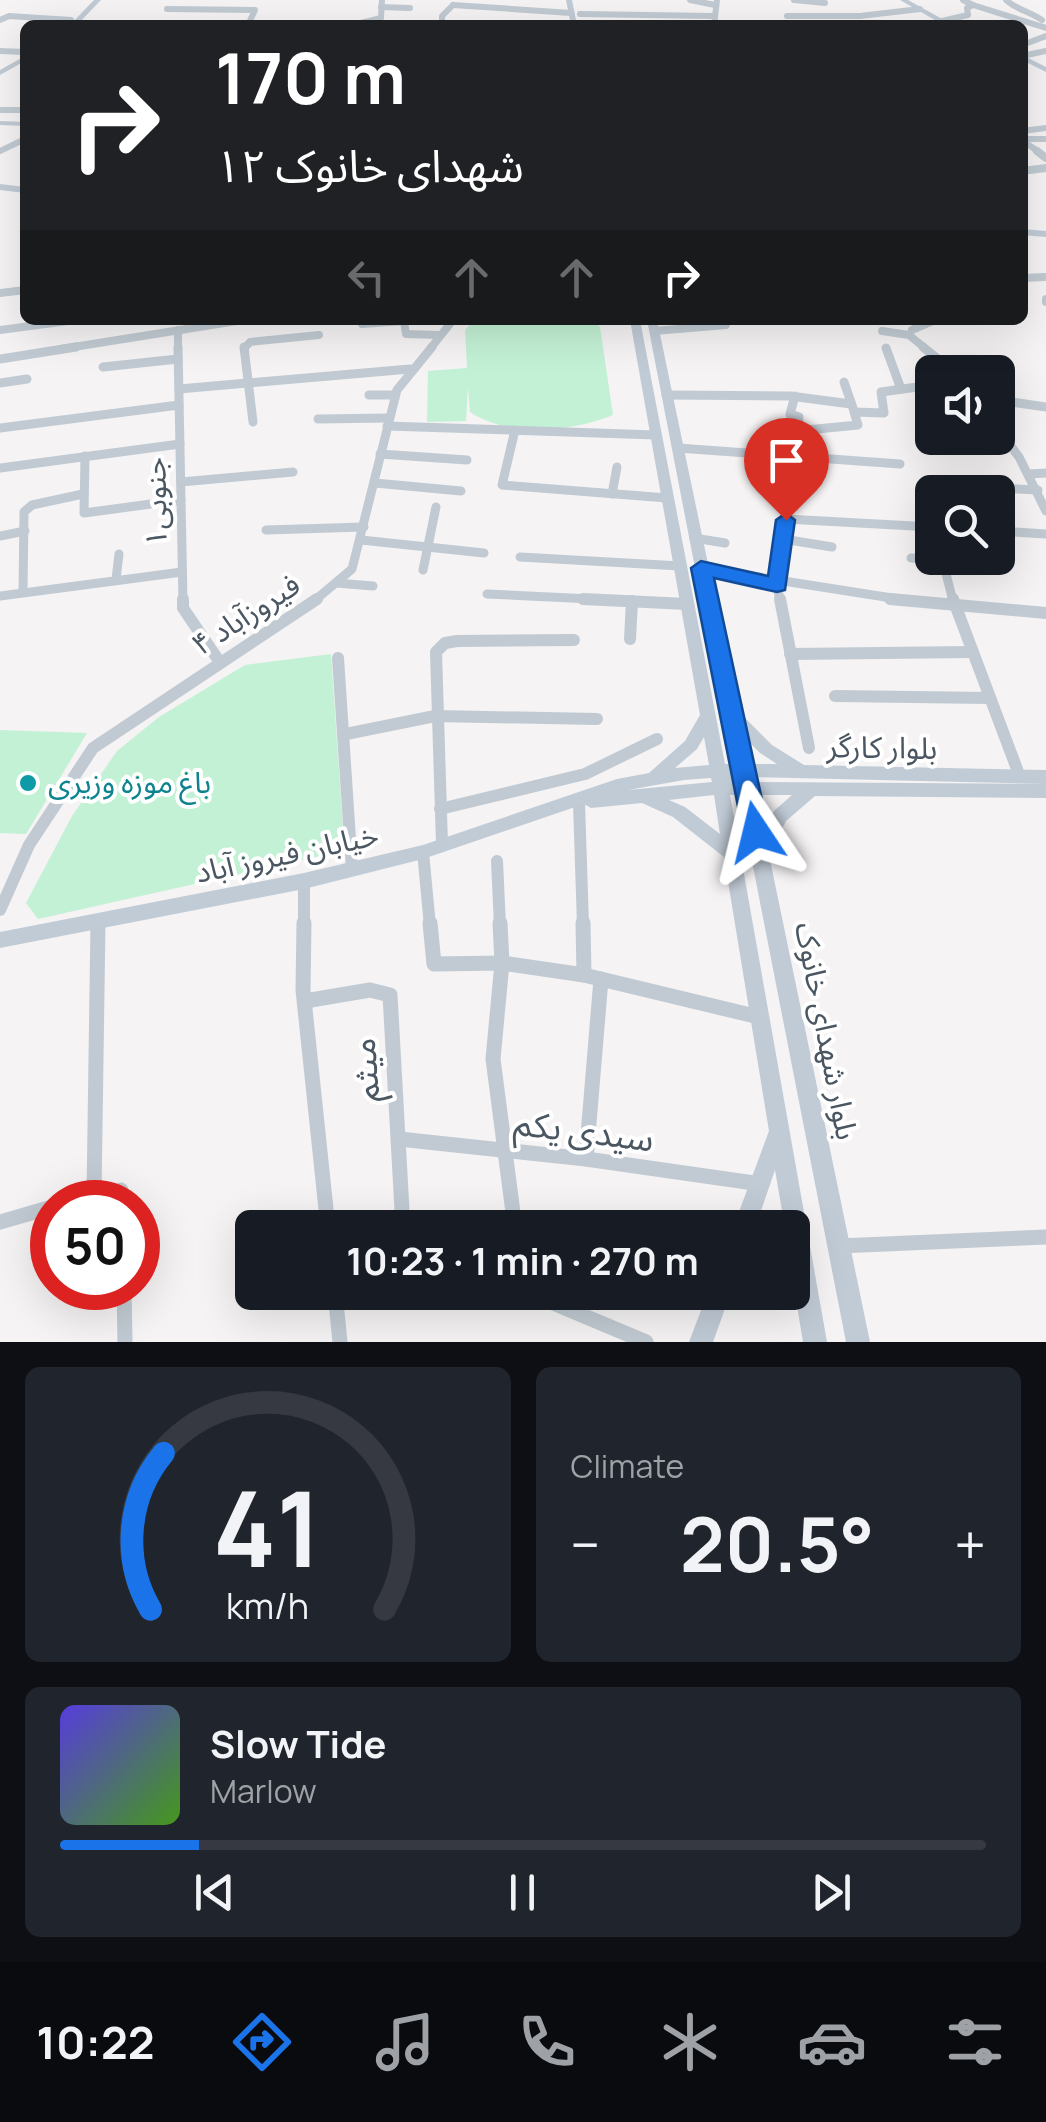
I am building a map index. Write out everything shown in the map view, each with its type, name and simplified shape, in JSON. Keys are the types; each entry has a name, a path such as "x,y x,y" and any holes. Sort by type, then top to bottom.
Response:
{"main road":[{"path":"73,20 90,0"},
{"path":"74,20 98,0"},
{"path":"569,0 579,20"},
{"path":"575,20 578,0"},
{"path":"905,0 940,20"},
{"name":"بلوار شهدای خانوک","path":"636,325 708,715 815,1342"},
{"name":"بلوار شهدای خانوک","path":"653,326 858,1342"},
{"path":"730,714 766,749 810,781 768,832 760,856"},
{"path":"708,715 691,745 647,788 732,853"},
{"name":"بلوار کارگر","path":"810,781 1046,777"},
{"name":"بلوار کارگر","path":"647,788 747,779 1046,791"},
{"name":"خیابان فیروز آباد","path":"0,940 352,870 423,852 580,802 647,788"},
{"path":"751,1210 778,1132"},
{"path":"701,1342 713,1310"}],"street":[{"path":"690,0 716,3 713,20"},
{"path":"794,0 825,2 829,20"},
{"path":"963,0 1021,20"},
{"path":"1006,0 1016,10 1029,11 1042,20"},
{"path":"452,3 576,14 659,11 713,16"},
{"path":"381,4 410,8"},
{"path":"968,16 966,8 973,5"},
{"path":"167,9 255,10 250,20"},
{"path":"791,20 787,16 920,9"},
{"path":"505,20 516,11"},
{"path":"0,20 9,16 44,20"},
{"path":"955,20 968,16 976,20"},
{"path":"1035,116 1046,126"},
{"path":"0,330 38,325"},
{"path":"0,358 210,325"},
{"path":"405,325 406,334 438,335"},
{"name":"فیروزآباد ۴","path":"0,910 29,845 93,748 352,569 395,395 410,369 447,325"},
{"path":"653,326 726,325"},
{"path":"905,325 935,355"},
{"path":"882,331 910,332 925,325"},
{"name":"جنوبی۱","path":"178,330 186,616 219,661"},
{"path":"253,422 246,344 319,336"},
{"path":"886,348 901,389"},
{"path":"103,367 178,359"},
{"path":"179,389 410,369"},
{"path":"316,378 318,390"},
{"path":"0,382 27,379"},
{"path":"796,430 858,426 844,382"},
{"path":"666,395 794,396 884,413 881,392 915,388"},
{"path":"369,394 395,395"},
{"path":"794,396 790,414 799,417 777,585 809,748"},
{"path":"1015,402 1046,407"},
{"path":"0,428 179,404"},
{"path":"318,419 656,434"},
{"path":"516,430 502,485 667,498"},
{"path":"0,468 180,444"},
{"path":"678,448 900,464"},
{"path":"380,454 466,460"},
{"path":"1015,454 1046,511"},
{"path":"85,456 84,513 181,500"},
{"path":"612,494 617,467"},
{"path":"180,482 293,472"},
{"path":"1029,474 1046,474"},
{"path":"374,483 461,491"},
{"path":"1015,489 1038,490"},
{"path":"23,592 24,512 32,505 83,494"},
{"path":"423,570 436,508"},
{"path":"786,520 915,526"},
{"path":"266,530 362,533 430,548 484,554"},
{"path":"0,536 25,531"},
{"path":"1015,532 1046,534"},
{"path":"694,538 725,543"},
{"path":"783,540 832,547"},
{"path":"116,579 119,554"},
{"path":"520,557 680,566"},
{"path":"911,558 915,558"},
{"path":"701,568 777,585 954,607 1046,613"},
{"path":"0,596 182,572"},
{"path":"946,575 954,607 1020,777"},
{"path":"336,583 373,586"},
{"path":"487,594 687,604"},
{"path":"630,639 632,601"},
{"path":"442,844 436,652 445,643 574,640"},
{"path":"790,654 972,652"},
{"path":"338,658 352,870"},
{"path":"835,696 990,698"},
{"path":"346,734 435,716 597,718"},
{"path":"440,809 585,774 656,739"},
{"path":"580,802 584,975"},
{"path":"423,852 434,964 502,963 584,975 759,1017"},
{"path":"497,861 502,963 494,1059 511,1210"},
{"path":"304,881 305,1000 326,1210"},
{"path":"94,1180 98,921"},
{"path":"586,1159 601,979"},
{"name":"میثم","path":"305,1000 370,990 390,995 402,1210"},
{"name":"سیدی یکم","path":"399,1138 760,1184"},
{"path":"0,1222 30,1213"},
{"path":"839,1246 1046,1237"},
{"path":"124,1310 125,1342"},
{"path":"336,1310 340,1342"},
{"path":"570,1310 646,1342"}],"green space":[{"path":"470,325 598,325 613,415 540,430 503,426 470,412 468,387 466,421 427,422 428,371 467,368 465,330"},
{"path":"331,654 344,843 333,853 38,919 26,903 72,816 117,751 159,717 245,665"},
{"name":"باغ موزه وزیری","path":"0,730 87,733 26,834 0,833"}],"place":[{"name":"باغ موزه وزیری","path":"28,783"}],"route":[{"path":"756,832 701,568 777,585 786,520"}]}
